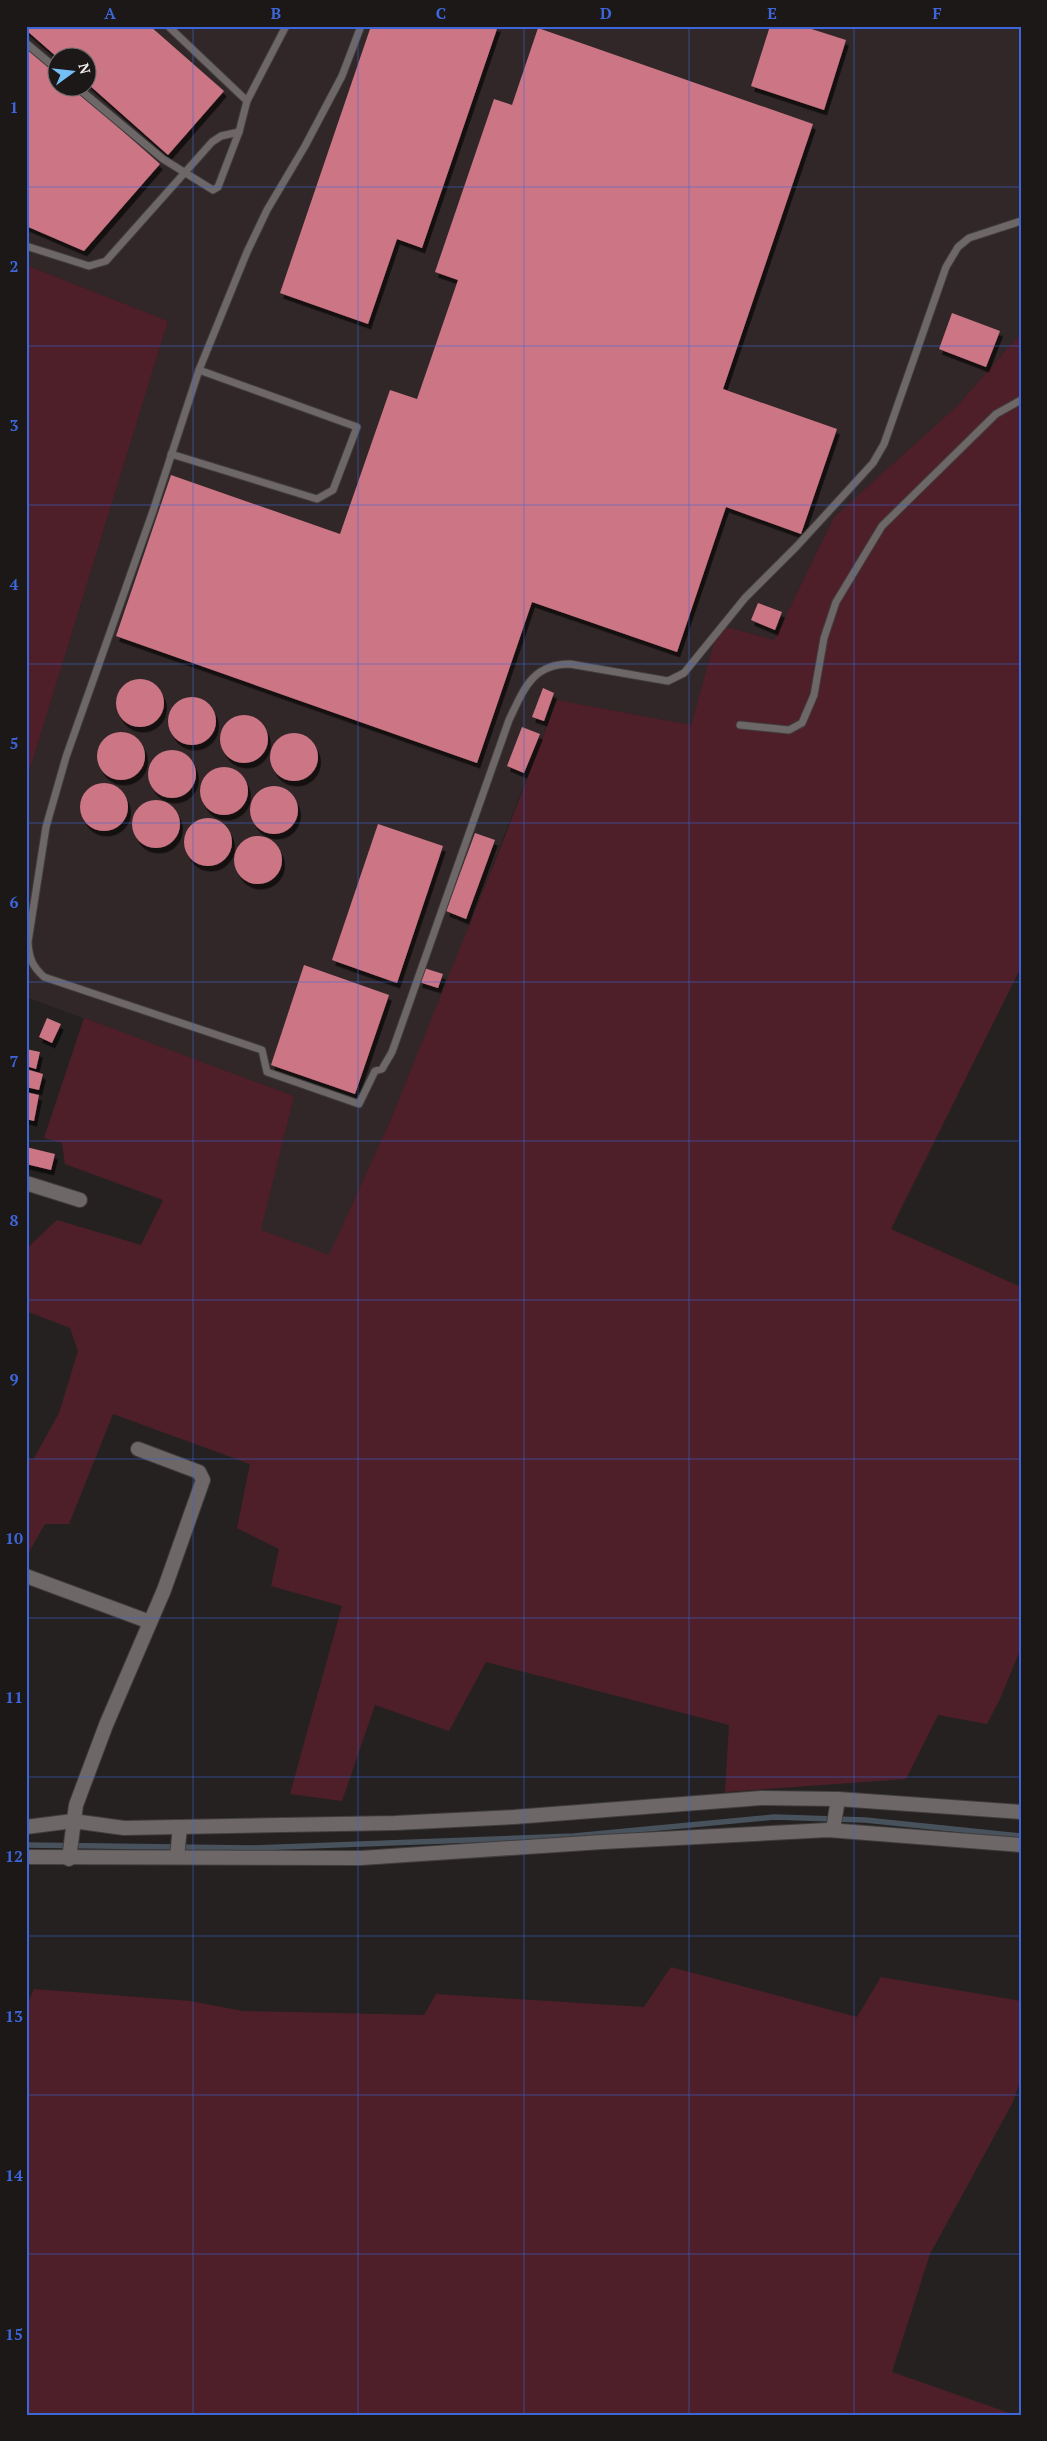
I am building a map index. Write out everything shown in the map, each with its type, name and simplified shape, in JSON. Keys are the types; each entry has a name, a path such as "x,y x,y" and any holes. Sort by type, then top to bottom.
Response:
{"street":[{"path":"26,1183 80,1200"},
{"path":"69,1854 76,1805 106,1725 150,1622 203,1480 199,1472 138,1449"},
{"path":"26,1576 150,1622"},
{"path":"26,1827 73,1824 179,1830 405,1822 514,1817 761,1798 1021,1812"},
{"path":"834,1827 837,1802"},
{"path":"26,1857 69,1854 177,1855 267,1859 361,1858 834,1827 1021,1845"},
{"path":"177,1855 179,1830"}],"lane":[{"path":"168,26 247,101"},
{"path":"90,98 150,149 211,190 218,188 240,132 247,101 286,26"},
{"path":"361,26 342,76 305,146 267,210 247,252 199,370 61,774 46,827 28,942 29,955 33,967 44,977 262,1050 267,1072 359,1104 375,1071 382,1069 392,1052 509,720 525,686 539,671 556,664 570,664 668,681 684,674 745,598 797,546 873,463 884,444 946,267 958,248 969,238 1021,221"},
{"path":"26,42 48,61"},
{"path":"26,246 88,266 106,261 212,142 222,136 240,132"},
{"path":"171,454 317,499 333,490 357,427 199,370"},
{"path":"740,725 789,730 802,723 814,695 824,638 836,602 882,526 996,414 1021,400"}],"shaded area":[{"path":"26,26 1021,26 1021,333 957,406 834,517 774,640 719,625 691,725 557,700 448,980 391,1119 329,1256 261,1230 294,1096 26,997 26,782 168,321 26,265"},
{"path":"26,265 168,321 26,782"},
{"path":"1021,333 1021,967 891,1229 1021,1287 1021,1648 1000,1699 987,1724 938,1715 906,1779 725,1792 729,1725 486,1662 449,1731 375,1705 342,1801 290,1794 342,1606 271,1586 279,1549 237,1528 250,1464 113,1414 69,1524 45,1524 29,1552 26,1552 26,1458 33,1460 59,1413 78,1351 70,1328 26,1311 26,1249 57,1220 141,1245 163,1200 65,1164 62,1143 44,1138 84,1018 294,1096 261,1230 329,1255 391,1119 504,839 557,700 691,725 719,625 774,640 834,517 957,406"},
{"path":"671,1967 857,2017 881,1977 1021,2001 1021,2079 1013,2102 930,2254 892,2372 1015,2415 26,2415 26,2007 34,1989 190,2001 243,2011 424,2015 436,1994 644,2007"}],"building":[{"path":"26,26 150,26 224,91 168,155 98,93 98,48 48,49 26,30"},
{"path":"371,26 498,26 422,248 397,239 368,324 280,293"},
{"path":"770,26 802,26 846,40 824,110 751,86"},
{"path":"538,28 813,124 723,389 837,429 801,534 726,507 677,652 532,602 477,763 116,636 171,475 340,534 390,390 417,399 458,280 435,272 494,99 512,105"},
{"path":"26,46 48,65 48,98 85,98 160,164 84,251 26,226"},
{"path":"952,313 1000,331 986,367 939,349"},
{"path":"758,603 782,612 775,630 751,620"},
{"path":"135,679 145,679 154,683 160,689 163,694 163,712 154,723 145,727 135,727 126,723 120,717 116,708 116,698 120,689 126,683"},
{"path":"543,688 554,693 544,721 532,717"},
{"path":"187,697 197,697 206,701 212,707 215,712 215,730 206,741 197,745 187,745 178,741 172,735 168,726 168,716 172,707 178,701"},
{"path":"239,715 249,715 258,719 264,725 267,730 267,748 258,759 249,763 239,763 230,759 224,753 220,744 220,734 224,725 230,719"},
{"path":"522,727 540,734 524,773 507,766"},
{"path":"116,732 126,732 135,736 141,742 144,747 144,765 135,776 126,780 116,780 107,776 101,770 97,761 97,751 101,742 107,736"},
{"path":"289,733 299,733 308,737 314,743 317,748 317,766 308,777 299,781 289,781 280,777 274,771 270,762 270,752 274,743 280,737"},
{"path":"167,750 177,750 186,754 192,760 195,765 195,783 186,794 177,798 167,798 158,794 152,788 148,779 148,769 152,760 158,754"},
{"path":"219,767 229,767 238,771 244,777 247,782 247,800 238,811 229,815 219,815 210,811 204,805 200,796 200,786 204,777 210,771"},
{"path":"99,783 109,783 118,787 124,793 127,798 127,816 118,827 109,831 99,831 90,827 84,821 80,812 80,802 84,793 90,787"},
{"path":"269,786 279,786 288,790 294,796 297,801 297,819 288,830 279,834 269,834 260,830 254,824 250,815 250,805 254,796 260,790"},
{"path":"151,800 161,800 170,804 176,810 179,815 179,833 170,844 161,848 151,848 142,844 136,838 132,829 132,819 136,810 142,804"},
{"path":"203,818 213,818 222,822 228,828 231,833 231,851 222,862 213,866 203,866 194,862 188,856 184,847 184,837 188,828 194,822"},
{"path":"378,824 443,846 397,983 332,960"},
{"path":"475,833 495,840 466,919 446,911"},
{"path":"253,836 263,836 272,840 278,846 281,851 281,869 272,880 263,884 253,884 244,880 238,874 234,865 234,855 238,846 244,840"},
{"path":"304,965 389,995 355,1094 271,1065"},
{"path":"424,968 443,974 438,988 419,982"},
{"path":"47,1018 61,1024 52,1043 39,1037"},
{"path":"26,1049 40,1052 36,1069 26,1066"},
{"path":"26,1069 43,1074 39,1090 26,1087"},
{"path":"26,1092 39,1095 34,1121 26,1119"},
{"path":"26,1147 55,1154 51,1170 26,1164"}],"waterway":[{"path":"26,1845 251,1848 574,1836 774,1817 865,1820 1021,1836"}]}
